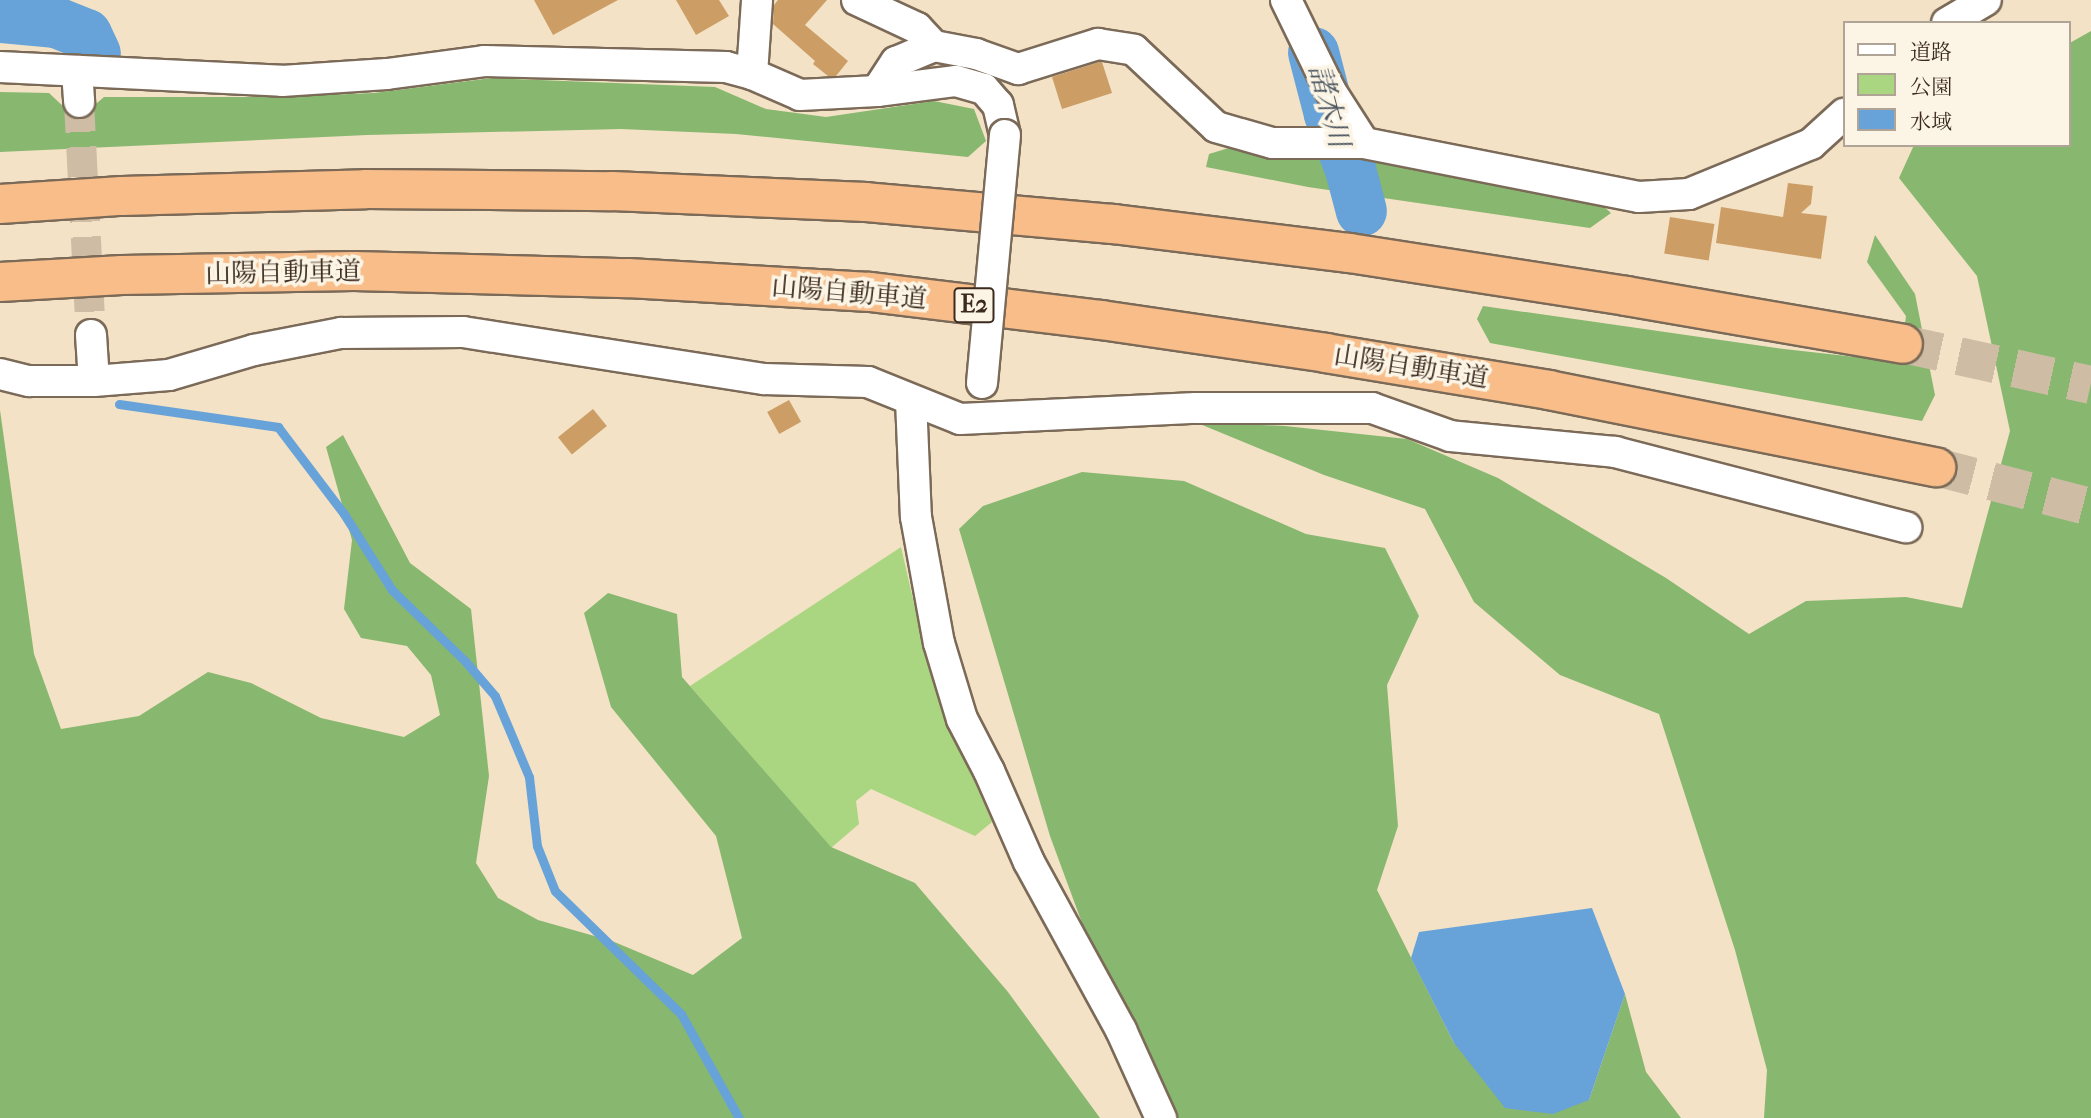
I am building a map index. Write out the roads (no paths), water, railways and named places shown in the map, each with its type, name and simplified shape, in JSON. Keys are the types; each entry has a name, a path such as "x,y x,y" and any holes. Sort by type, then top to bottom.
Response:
{"highway":[{"path":"0,204 122,196 366,189 612,191 866,202 1113,224 1349,253 1626,296 1903,344"},
{"name":"山陽自動車道","path":"0,282 122,275 354,271 628,278 870,292 1101,320 1339,355 1549,390 1936,467"}],"street":[{"path":"752,74 757,0"},
{"path":"857,0 918,28 934,46"},
{"path":"1286,0 1329,90 1364,143"},
{"path":"1950,21 1986,0"},
{"path":"877,91 896,62 934,46 976,54 1018,69 1098,44 1134,50 1216,127 1272,143 1364,143 1639,197 1689,194 1811,144 1842,116"},
{"path":"0,67 282,81 387,74 484,61 726,67 752,74 800,95 877,91 956,81 984,89 998,106 1005,135 982,383 960,419"},
{"path":"77,71 79,102"},
{"path":"0,374 29,381 94,381 169,375 254,350 341,333 463,332 764,379 868,382 960,419 1196,408 1372,408 1450,436 1615,452 1906,527"},
{"path":"91,335 94,381"},
{"path":"911,400 916,517 939,643 962,719 989,771 1029,862 1121,1030 1161,1118"}],"water":[{"path":"1592,908 1625,994 1589,1100 1553,1114 1505,1108 1454,1043 1411,958 1419,932"}],"waterway":[{"path":"0,17 56,22 86,34 95,53"},
{"name":"諸木川","path":"1313,52 1329,114 1350,169 1361,211"},
{"path":"119,404 278,427 344,514 392,590 465,661 495,696 529,777 537,846 555,891 681,1014 739,1118"}],"tunnel":[{"path":"79,102 91,335"},
{"path":"1903,344 2091,385"},
{"path":"1936,467 2091,507"}]}
